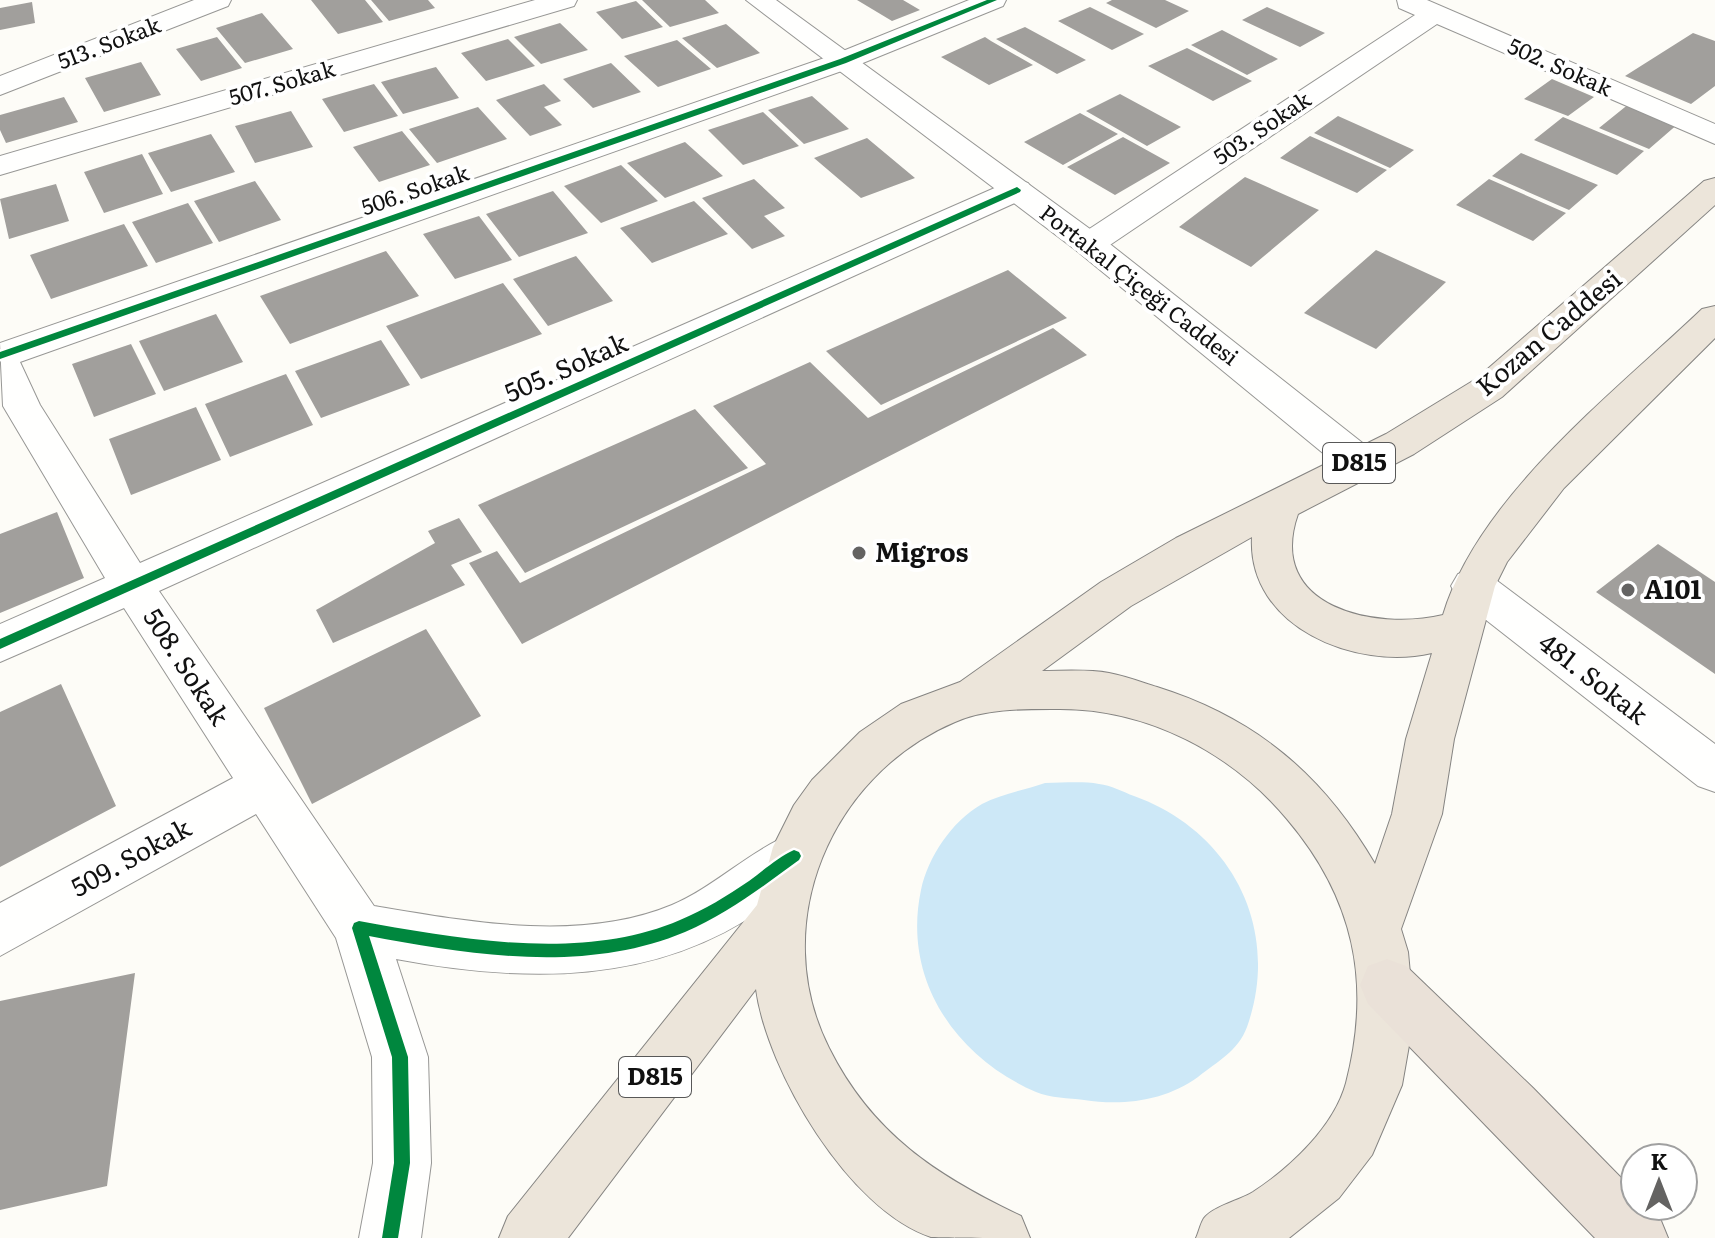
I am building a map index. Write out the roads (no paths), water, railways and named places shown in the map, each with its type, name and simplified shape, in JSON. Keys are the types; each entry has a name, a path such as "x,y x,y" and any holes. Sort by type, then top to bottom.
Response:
{"highway":[{"name":"Kozan Caddesi","path":"972,696 1116,594 1191,549 1400,444 1489,388 1715,188"},
{"path":"1377,925 1394,885 1417,814 1430,739 1467,607 1491,552 1550,478 1715,317"},
{"path":"1284,500 1273,528 1272,558 1286,594 1321,622 1357,637 1402,640 1467,607"},
{"path":"999,1238 926,1201 892,1174 837,1116 805,1061 790,1018 781,979 781,915 794,856 808,824 836,782 897,728 972,696 1016,688 1111,692 1162,706 1212,728 1243,746 1293,788 1338,842 1363,888 1377,925 1387,985 1383,1057 1369,1102 1354,1133 1320,1177 1257,1225 1227,1238"},
{"name":"D815","path":"530,1238 781,915"},
{"path":"1387,985 1513,1108 1637,1238"}],"street":[{"name":"513. Sokak","path":"0,86 218,0"},
{"name":"507. Sokak","path":"0,166 564,0"},
{"name":"Portakal Çiçeği Caddesi","path":"759,0 1089,244 1360,462"},
{"name":"506. Sokak","path":"0,357 843,61 993,0"},
{"name":"502. Sokak","path":"1405,0 1715,135"},
{"name":"503. Sokak","path":"1089,244 1436,13"},
{"name":"505. Sokak","path":"0,644 1017,190"},
{"name":"508. Sokak","path":"0,357 11,410 133,587 359,928 400,1057 402,1163 390,1238"},
{"name":"481. Sokak","path":"1467,607 1715,771"},
{"name":"509. Sokak","path":"0,931 263,786"},
{"path":"359,928 429,941 517,949 607,949 662,934 722,906 794,856"}],"water":[{"path":"1079,782 1112,787 1168,812 1198,833 1222,858 1240,888 1252,920 1258,954 1256,990 1247,1027 1227,1055 1172,1092 1129,1102 1099,1102 1036,1092 1007,1077 981,1058 959,1036 941,1011 928,984 920,954 917,923 924,878 935,853 951,830 982,804 1045,783"}],"place":[{"name":"Migros","path":"859,553"},
{"name":"A101","path":"1628,590"}]}
